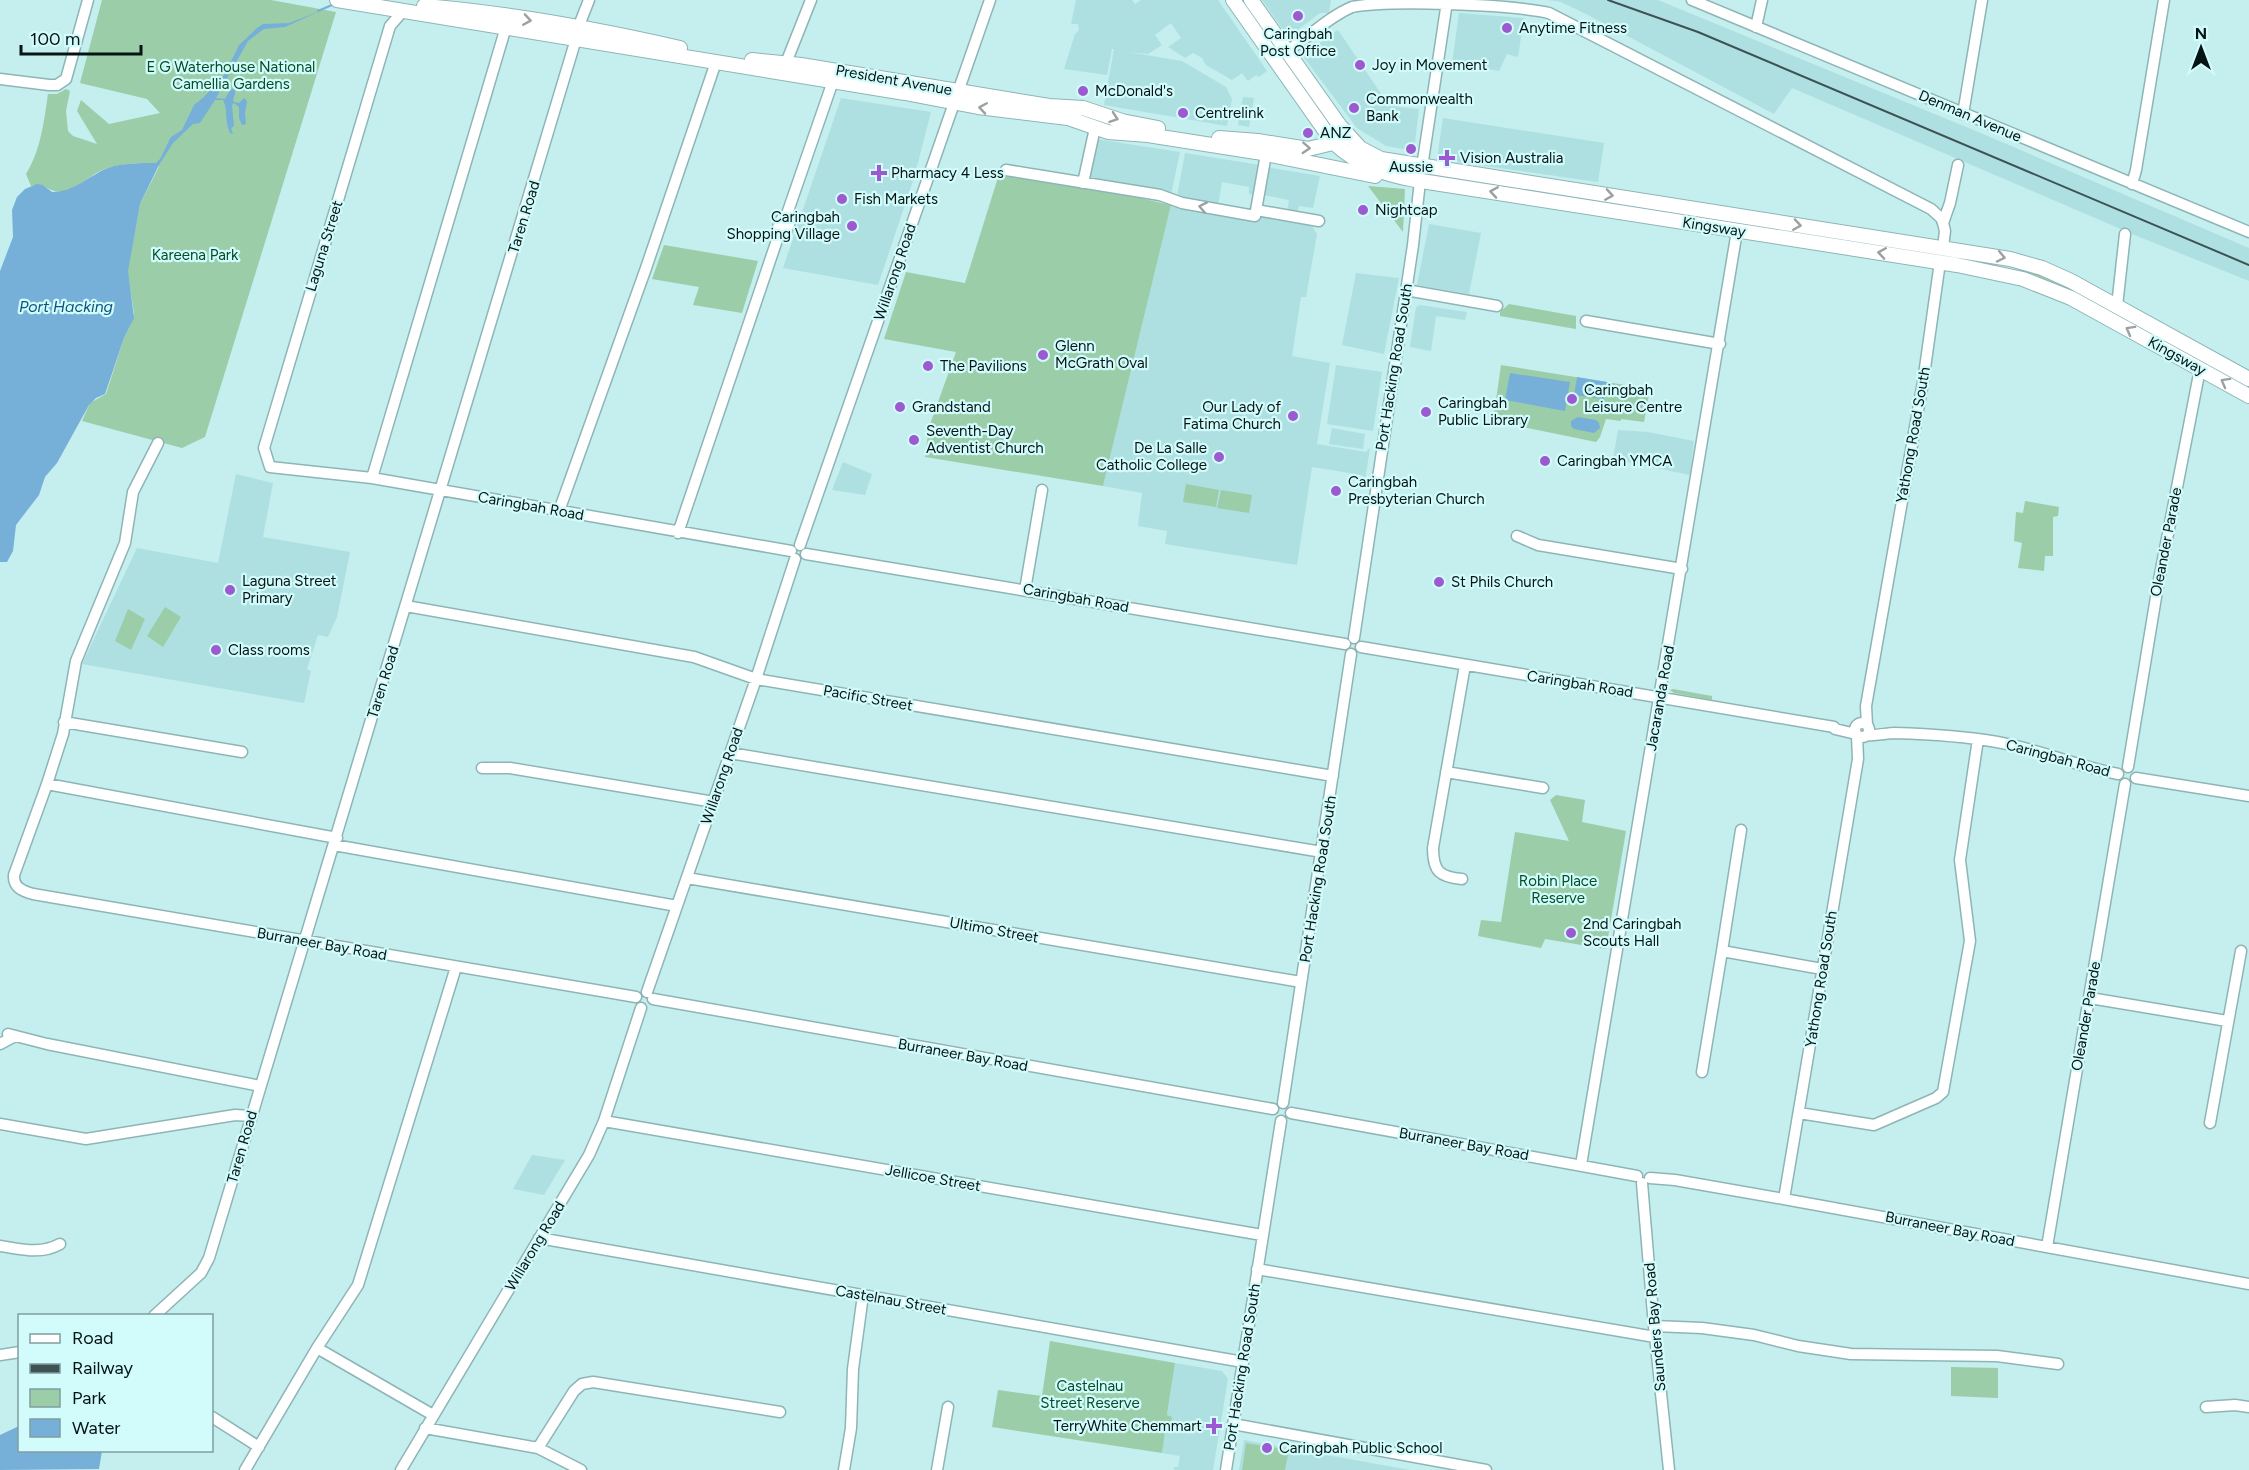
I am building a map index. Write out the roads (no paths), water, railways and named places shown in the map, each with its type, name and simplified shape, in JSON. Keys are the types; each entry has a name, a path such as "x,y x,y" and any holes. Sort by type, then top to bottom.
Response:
{"main road":[{"name":"President Avenue","path":"337,0 449,8 716,62 784,68"},
{"name":"Kingsway","path":"1233,0 1275,59 1357,162 1374,170 1418,181 1940,262 2008,275 2056,291 2249,396"},
{"name":"Kingsway","path":"1251,0 1287,51 1343,144 1380,159 1996,256 2042,268 2071,281 2249,379"},
{"name":"President Avenue","path":"384,3 403,11 449,8 506,27 577,34 700,52 956,97 1068,118 1115,133 1267,148 1312,149 1343,144"},
{"path":"1275,59 1287,51"},
{"name":"President Avenue","path":"956,97 1083,108 1122,121 1267,148 1312,163 1366,175 1418,181"},
{"path":"1057,107 1066,113 1091,121 1095,128"},
{"path":"1312,163 1328,159 1343,144"},
{"name":"Port Hacking Road South","path":"1418,181 1422,166"},
{"path":"1737,231 1739,216"},
{"name":"Yathong Road South","path":"1940,262 1943,247"},
{"name":"Oleander Parade","path":"2200,369 2206,355"}],"street":[{"path":"0,79 57,85 66,79 88,0"},
{"name":"Taren Road","path":"155,1314 201,1273 209,1258 336,842 439,490 466,408 589,0"},
{"path":"784,68 811,0"},
{"name":"Willarong Road","path":"650,995 677,906 990,0"},
{"name":"Denman Avenue","path":"1692,0 2249,232"},
{"path":"1756,27 1762,0"},
{"path":"1963,114 1982,0"},
{"path":"2132,184 2164,0"},
{"path":"1287,51 1351,8 1361,5 1391,1 1447,2 1532,9 1565,20 1931,209 1943,223"},
{"path":"1422,166 1447,2"},
{"path":"384,3 390,26"},
{"name":"Laguna Street","path":"270,467 264,448 390,26 403,11"},
{"path":"372,478 506,27"},
{"path":"559,511 646,268 716,62"},
{"path":"678,533 778,237 777,228 780,219 787,214 835,76"},
{"path":"1083,183 1095,128"},
{"path":"1006,170 1160,195 1182,203 1255,216 1267,148"},
{"name":"Yathong Road South","path":"1943,247 1945,231 1943,223 1958,165"},
{"name":"Port Hacking Road South","path":"1283,1103 1351,654 1345,650 1353,643 1406,290 1418,181"},
{"path":"1256,210 1319,221"},
{"name":"Jacaranda Road","path":"1581,1165 1682,569 1693,488 1720,344 1737,231"},
{"path":"2117,306 2125,234"},
{"name":"Yathong Road South","path":"1784,1199 1866,706 1923,382 1940,262"},
{"path":"1406,290 1497,306"},
{"path":"1586,321 1720,344"},
{"name":"Oleander Parade","path":"2128,767 2158,585 2200,369"},
{"path":"158,443 133,492 125,543 76,661 63,734 47,784 336,842 677,906"},
{"name":"Caringbah Road","path":"270,467 372,478 678,533 1353,643 1465,665 1834,727 1835,729 1978,739 2026,747 2095,770 2118,774"},
{"path":"1025,590 1042,490"},
{"path":"1517,536 1538,545 1682,569"},
{"name":"Pacific Street","path":"406,606 694,657 756,679 1333,776"},
{"path":"1462,879 1445,878 1437,870 1433,859 1433,848 1465,665"},
{"path":"64,722 242,752"},
{"path":"1799,1113 1874,1125 1936,1098 1943,1092 1970,941 1960,860 1978,739"},
{"path":"730,753 1322,852"},
{"path":"2128,767 2134,770 2136,778 2133,783 2125,784 2119,781 2118,774 2121,768 2128,767"},
{"path":"482,768 510,768 714,802"},
{"path":"1446,772 1543,788"},
{"path":"2136,778 2249,796"},
{"name":"Burraneer Bay Road","path":"47,784 14,875 13,882 24,892 636,997"},
{"name":"Oleander Parade","path":"2047,1247 2125,784"},
{"path":"1702,1072 1742,830"},
{"name":"Ultimo Street","path":"687,878 1301,982"},
{"path":"1722,951 1822,969"},
{"path":"2210,1123 2241,951"},
{"path":"245,1470 317,1348 353,1294 361,1276 456,967"},
{"path":"640,992 650,995 650,1007 641,1008 636,1004 636,997 640,992"},
{"name":"Burraneer Bay Road","path":"650,995 1273,1109"},
{"path":"2090,998 2227,1021"},
{"name":"Willarong Road","path":"401,1470 589,1155 604,1121 641,1008"},
{"path":"0,1044 12,1035 260,1086"},
{"path":"1283,1103 1290,1107 1291,1113 1289,1118 1281,1121 1274,1117 1273,1109 1277,1104 1283,1103"},
{"name":"Burraneer Bay Road","path":"1291,1113 1581,1165 1643,1179 1675,1180 2249,1284"},
{"path":"0,1124 86,1139 240,1114 251,1116"},
{"name":"Jellicoe Street","path":"604,1121 1262,1235"},
{"name":"Port Hacking Road South","path":"1226,1470 1281,1121"},
{"name":"Saunders Bay Road","path":"1643,1179 1654,1332 1669,1470"},
{"name":"Castelnau Street","path":"539,1238 1243,1362"},
{"path":"0,1246 37,1251 49,1250 60,1244"},
{"path":"1257,1269 1654,1332 1702,1328 1754,1335 1807,1348 1851,1354 1997,1356 2058,1364"},
{"path":"844,1470 851,1428 853,1368 863,1295"},
{"path":"317,1348 433,1415"},
{"path":"0,1355 18,1352"},
{"path":"538,1448 574,1391 582,1384 593,1382 780,1412"},
{"path":"2206,1407 2235,1405 2249,1407"},
{"path":"937,1470 948,1407"},
{"path":"213,1418 260,1447"},
{"path":"1233,1424 1486,1470"},
{"path":"425,1428 538,1448 562,1466 581,1470"}],"water":[{"name":"Port Hacking","path":"320,11 285,27 264,29 248,41 216,98 225,99 230,90 235,88 234,102 239,103 244,98 247,101 246,124 242,125 239,118 239,107 234,103 232,105 234,126 231,128 233,134 230,133 223,100 215,100 200,123 193,124 173,143 159,165 140,204 128,271 134,318 124,338 105,394 96,398 89,405 57,463 45,477 39,495 16,525 13,551 7,562 0,562 0,271 13,237 12,210 17,197 25,189 37,184 43,185 52,192 60,191 75,187 113,166 156,163 171,137 182,130 194,105 225,74 239,45 258,27 263,24 289,23"},
{"path":"1510,373 1570,382 1565,411 1505,400"},
{"path":"1577,377 1607,382 1604,399 1574,395"},
{"path":"1578,417 1596,420 1600,428 1594,433 1574,429 1571,421"},
{"path":"18,1426 18,1452 102,1452 99,1469 0,1470 0,1435"}],"waterway":[{"path":"318,11 332,5"}],"railway":[{"path":"1608,0 1698,32 2249,265"}],"place":[{"name":"Caringbah Post Office","path":"1298,16"},
{"name":"Anytime Fitness","path":"1507,28"},
{"name":"Joy in Movement","path":"1360,65"},
{"name":"McDonald's","path":"1083,91"},
{"name":"Commonwealth Bank","path":"1354,108"},
{"name":"Centrelink","path":"1183,113"},
{"name":"ANZ","path":"1308,133"},
{"name":"Aussie","path":"1411,149"},
{"name":"Vision Australia","path":"1447,158"},
{"name":"Pharmacy 4 Less","path":"879,173"},
{"name":"Fish Markets","path":"842,199"},
{"name":"Nightcap","path":"1363,210"},
{"name":"Caringbah Shopping Village","path":"852,226"},
{"name":"Glenn McGrath Oval","path":"1043,355"},
{"name":"The Pavilions","path":"928,366"},
{"name":"Caringbah Leisure Centre","path":"1572,399"},
{"name":"Grandstand","path":"900,407"},
{"name":"Caringbah Public Library","path":"1426,412"},
{"name":"Our Lady of Fatima Church","path":"1293,416"},
{"name":"Seventh-Day Adventist Church","path":"914,440"},
{"name":"De La Salle Catholic College","path":"1219,457"},
{"name":"Caringbah YMCA","path":"1545,461"},
{"name":"Caringbah Presbyterian Church","path":"1336,491"},
{"name":"St Phils Church","path":"1439,582"},
{"name":"Laguna Street Primary","path":"230,590"},
{"name":"Class rooms","path":"216,650"},
{"name":"2nd Caringbah Scouts Hall","path":"1571,933"},
{"name":"TerryWhite Chemmart","path":"1214,1426"},
{"name":"Caringbah Public School","path":"1267,1448"}],"park label":[{"name":"E G Waterhouse National Camellia Gardens","path":"231,76"},
{"name":"Kareena Park","path":"195,255"},
{"name":"Robin Place Reserve","path":"1558,890"},
{"name":"Castelnau Street Reserve","path":"1090,1394"}]}
